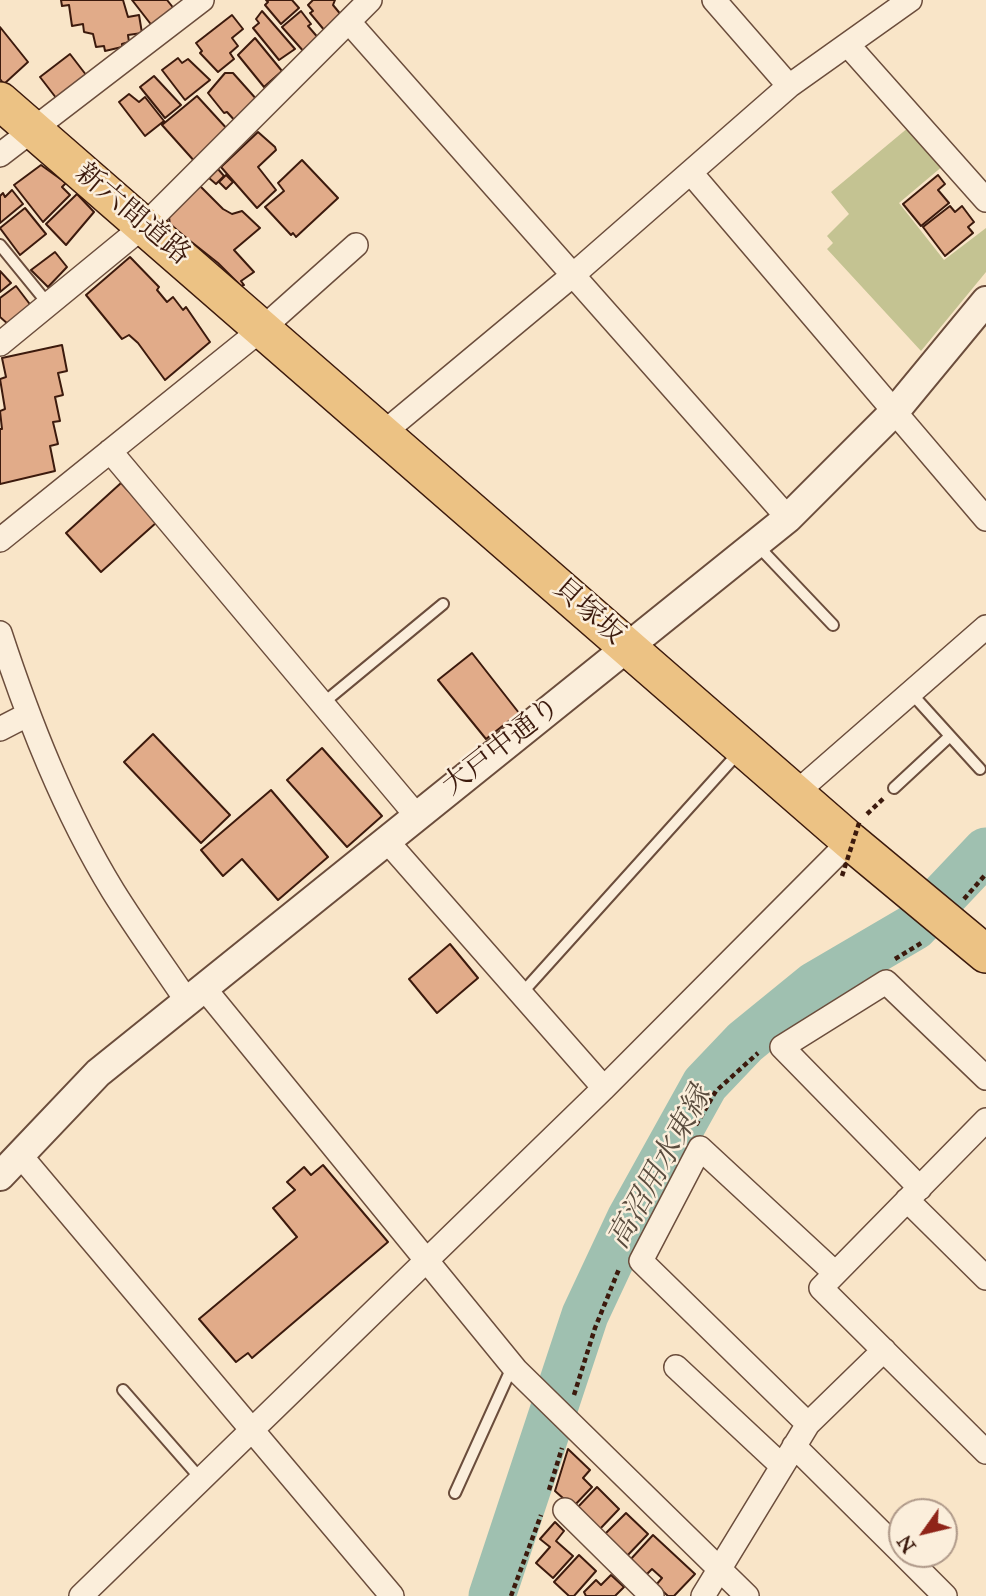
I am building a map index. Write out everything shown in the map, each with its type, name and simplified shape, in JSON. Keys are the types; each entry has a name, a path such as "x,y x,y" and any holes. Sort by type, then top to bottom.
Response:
{"main road":[{"name":"新六間道路","path":"0,102 263,328"},
{"name":"貝塚坂","path":"263,328 797,793 855,831 942,902"},
{"path":"942,902 986,954"}],"street":[{"path":"0,155 202,0"},
{"path":"0,344 145,225 370,0"},
{"path":"714,0 789,86"},
{"path":"382,434 573,275 789,86 909,0"},
{"path":"349,22 788,518"},
{"path":"848,45 986,200"},
{"path":"691,173 896,410 986,519"},
{"path":"0,540 263,328 356,245"},
{"name":"大戸中通り","path":"0,1175 98,1073 788,518 896,410 986,301"},
{"path":"110,451 416,815"},
{"path":"797,793 986,627"},
{"path":"0,632 27,715 112,889 195,995 426,1260 513,1365 747,1596"},
{"path":"0,729 27,715"},
{"path":"81,1596 604,1088 855,831"},
{"path":"386,840 604,1088"},
{"path":"986,1078 886,982 842,1006 782,1047 986,1278"},
{"path":"986,1120 821,1288 986,1452"},
{"path":"808,1424 641,1261 700,1148 835,1273"},
{"path":"20,1156 384,1592"},
{"path":"703,1596 808,1424 884,1350"},
{"path":"676,1367 782,1466"},
{"path":"794,1446 888,1540"},
{"path":"565,1510 652,1596"},
{"path":"916,1568 945,1596"}],"lane":[{"path":"0,245 49,304"},
{"path":"756,545 833,625"},
{"path":"322,704 443,604"},
{"path":"912,694 980,769"},
{"path":"894,788 950,736"},
{"path":"522,993 744,746"},
{"path":"455,1493 513,1365"},
{"path":"124,1390 200,1478"}],"path":[{"path":"842,876 855,831 894,788"},
{"path":"942,902 986,874"}],"shaded area":[{"path":"909,127 944,165 899,203 944,260 986,228 986,272 921,351 827,249 833,243 827,236 849,214 831,192"}],"building":[{"path":"61,0 123,0 128,17 139,15 142,33 128,35 129,42 122,44 122,47 105,51 104,46 96,47 93,34 84,32 83,24 72,26 69,5 62,6"},
{"path":"132,0 167,0 175,10 153,27"},
{"path":"266,0 292,0 299,8 281,24 265,5 268,2"},
{"path":"313,0 335,0 333,5 342,16 325,31 310,13 313,11 308,5"},
{"path":"262,11 295,49 279,60 253,28 259,23 256,19"},
{"path":"301,11 311,24 308,26 320,40 305,53 282,27"},
{"path":"232,15 243,29 232,38 238,46 230,53 234,59 218,72 200,53 202,51 196,43"},
{"path":"0,27 28,62 4,84 0,79"},
{"path":"255,38 282,71 264,87 238,55"},
{"path":"70,54 90,80 60,103 40,77"},
{"path":"178,58 182,63 188,59 210,80 185,100 162,70"},
{"path":"225,73 233,73 258,101 237,123 227,112 224,113 208,93"},
{"path":"154,76 181,105 165,118 140,87"},
{"path":"129,94 139,102 145,97 164,121 145,136 119,102"},
{"path":"197,96 229,131 196,163 162,125"},
{"path":"258,132 276,150 258,167 276,190 257,208 221,167"},
{"path":"302,160 338,198 296,237 265,207 284,191 278,183"},
{"path":"41,165 66,183 62,187 70,195 43,222 14,185"},
{"path":"218,169 224,176 216,184 209,178"},
{"path":"226,175 233,182 226,189 219,182"},
{"path":"938,175 945,184 938,190 949,203 921,226 903,204"},
{"path":"200,186 223,209 232,214 242,211 260,228 234,250 254,272 241,281 244,285 241,286 218,263 170,225 169,217"},
{"path":"12,190 23,204 0,223 0,196 3,193 5,197"},
{"path":"77,194 94,212 66,245 46,224"},
{"path":"950,206 955,212 962,206 974,222 968,227 973,233 945,256 923,227"},
{"path":"25,208 46,234 20,255 0,228"},
{"path":"55,252 67,267 48,287 31,270"},
{"path":"130,257 159,287 157,290 167,302 173,297 183,310 186,307 210,342 165,380 138,343 129,335 122,339 86,295"},
{"path":"0,271 11,283 0,292"},
{"path":"16,286 32,307 9,325 0,317 0,298"},
{"path":"62,345 67,371 58,373 63,395 55,397 60,421 53,422 58,444 50,446 55,471 0,484 0,411 5,409 0,379 6,377 2,358"},
{"path":"121,483 157,522 101,572 66,533"},
{"path":"472,653 519,713 486,739 438,680"},
{"path":"153,734 230,815 201,843 124,762"},
{"path":"322,748 382,816 347,847 287,780"},
{"path":"271,790 328,857 278,900 242,859 223,876 201,850"},
{"path":"450,944 478,978 437,1013 409,979"},
{"path":"323,1165 388,1242 252,1358 248,1353 236,1362 199,1319 297,1237 273,1208 295,1190 287,1182 304,1167 311,1175"},
{"path":"568,1449 590,1470 583,1478 592,1487 573,1507 555,1491"},
{"path":"597,1487 619,1509 599,1530 576,1509"},
{"path":"626,1513 648,1534 626,1557 604,1535"},
{"path":"555,1522 564,1531 556,1541 573,1556 553,1578 536,1563 550,1547 540,1539"},
{"path":"653,1535 695,1574 674,1596 668,1596 656,1585 662,1578 652,1569 646,1575 630,1560"},
{"path":"579,1555 596,1571 574,1596 569,1596 554,1582"},
{"path":"611,1575 624,1587 615,1596 586,1596 584,1592 596,1580 601,1585"}],"waterway":[{"name":"高沼用水東縁","path":"492,1596 585,1315 630,1219 705,1084 745,1042 815,985 914,927 986,851"}]}
